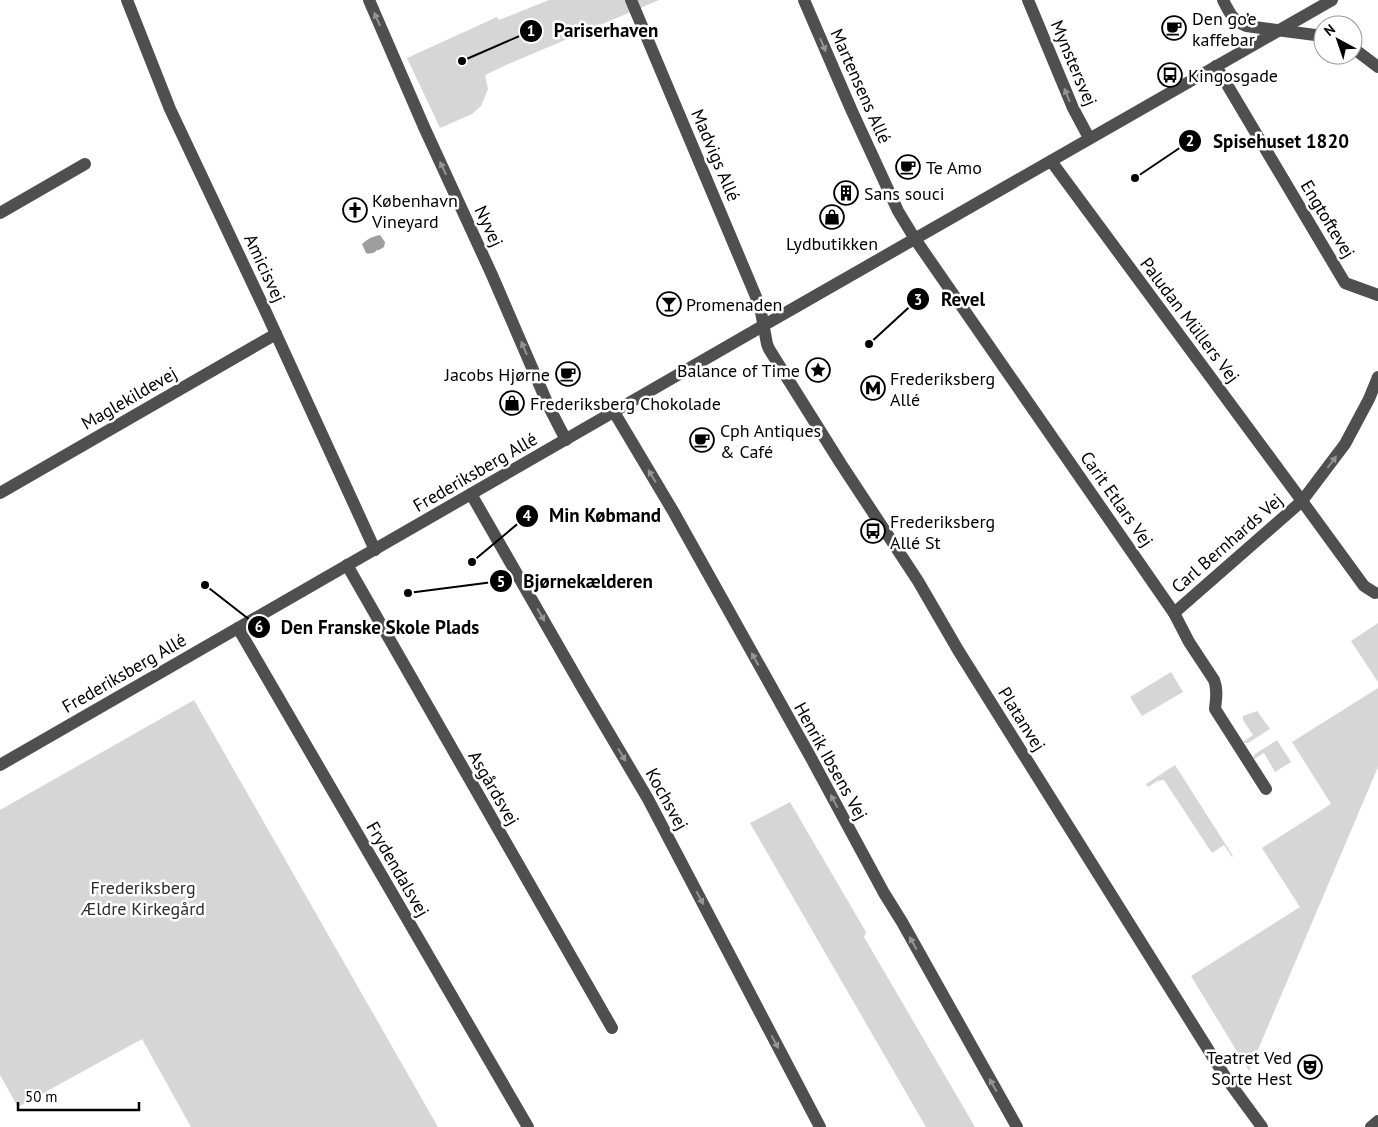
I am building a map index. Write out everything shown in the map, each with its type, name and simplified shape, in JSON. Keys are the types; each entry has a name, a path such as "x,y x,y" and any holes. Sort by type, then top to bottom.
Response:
{"street":[{"name":"Amicisvej","path":"127,0 170,109 276,334 374,550"},
{"name":"Nyvej","path":"369,0 549,407 566,440"},
{"name":"Madvigs Allé","path":"631,0 752,286 760,307 763,326"},
{"name":"Martensens Allé","path":"804,0 851,110 898,211 915,239"},
{"name":"Mynstersvej","path":"1028,0 1073,108 1089,138"},
{"path":"1223,0 1230,15 1240,24 1313,35"},
{"name":"Frederiksberg Allé","path":"0,765 1332,0"},
{"path":"1363,56 1378,68"},
{"name":"Engtoftevej","path":"1216,66 1345,283 1378,295"},
{"name":"Paludan Müllers Vej","path":"1051,160 1302,501"},
{"path":"0,213 85,164"},
{"name":"Carit Etlars Vej","path":"915,239 1174,613 1189,642 1214,680 1217,695 1215,709 1266,789"},
{"name":"Platanvej","path":"763,326 767,344 782,370 841,464 909,566 958,650 1226,1078 1262,1127"},
{"name":"Maglekildevej","path":"0,494 276,334"},
{"name":"Carl Bernhards Vej","path":"1174,613 1302,501 1345,444 1369,399 1378,377"},
{"name":"Henrik Ibsens Vej","path":"614,412 673,511 884,893 1017,1127"},
{"name":"Kochsvej","path":"471,494 648,799 820,1127"},
{"name":"Carl Bernhards Vej","path":"1302,501 1364,586 1375,593"},
{"name":"Asgårdsvej","path":"347,565 612,1028"},
{"name":"Frydendalsvej","path":"238,628 528,1127"},
{"path":"1371,1127 1378,1121"}],"green space":[{"path":"549,0 659,0 485,75 488,89 481,106 472,114 440,128 407,58 497,17 499,20"},
{"path":"1378,623 1378,682 1351,641"},
{"path":"1171,672 1183,692 1142,716 1130,697"},
{"path":"1378,688 1378,767 1249,1071 1191,976 1300,907 1262,848 1331,804 1292,742"},
{"name":"Frederiksberg Ældre Kirkegård","path":"194,700 438,1127 191,1127 142,1039 18,1107 0,1075 0,810"},
{"path":"1257,711 1270,729 1248,743 1244,743 1253,735 1243,720 1243,716"},
{"path":"1277,740 1291,762 1275,772 1264,753 1253,758 1255,754"},
{"path":"1175,765 1232,857 1224,845 1212,853 1164,780 1157,781 1148,787 1146,784"},
{"path":"790,802 866,932 864,937 975,1127 926,1127 750,823"}],"shaded area":[{"path":"380,235 385,242 384,247 370,254 366,253 362,244 370,238"}],"place":[{"name":"Den go’e kaffebar","path":"1174,28"},
{"name":"Pariserhaven","path":"462,61"},
{"name":"Kingosgade","path":"1170,75"},
{"name":"Te Amo","path":"908,167"},
{"name":"Spisehuset 1820","path":"1135,178"},
{"name":"Sans souci","path":"846,193"},
{"name":"København Vineyard","path":"355,210"},
{"name":"Lydbutikken","path":"832,217"},
{"name":"Promenaden","path":"669,304"},
{"name":"Revel","path":"869,344"},
{"name":"Balance of Time","path":"818,370"},
{"name":"Jacobs Hjørne","path":"568,374"},
{"name":"Frederiksberg Allé","path":"873,388"},
{"name":"Frederiksberg Chokolade","path":"512,403"},
{"name":"Cph Antiques & Café","path":"702,440"},
{"name":"Frederiksberg Allé St","path":"873,531"},
{"name":"Min Købmand","path":"472,562"},
{"name":"Den Franske Skole Plads","path":"205,585"},
{"name":"Bjørnekælderen","path":"408,593"},
{"name":"Teatret Ved Sorte Hest","path":"1310,1067"}]}
